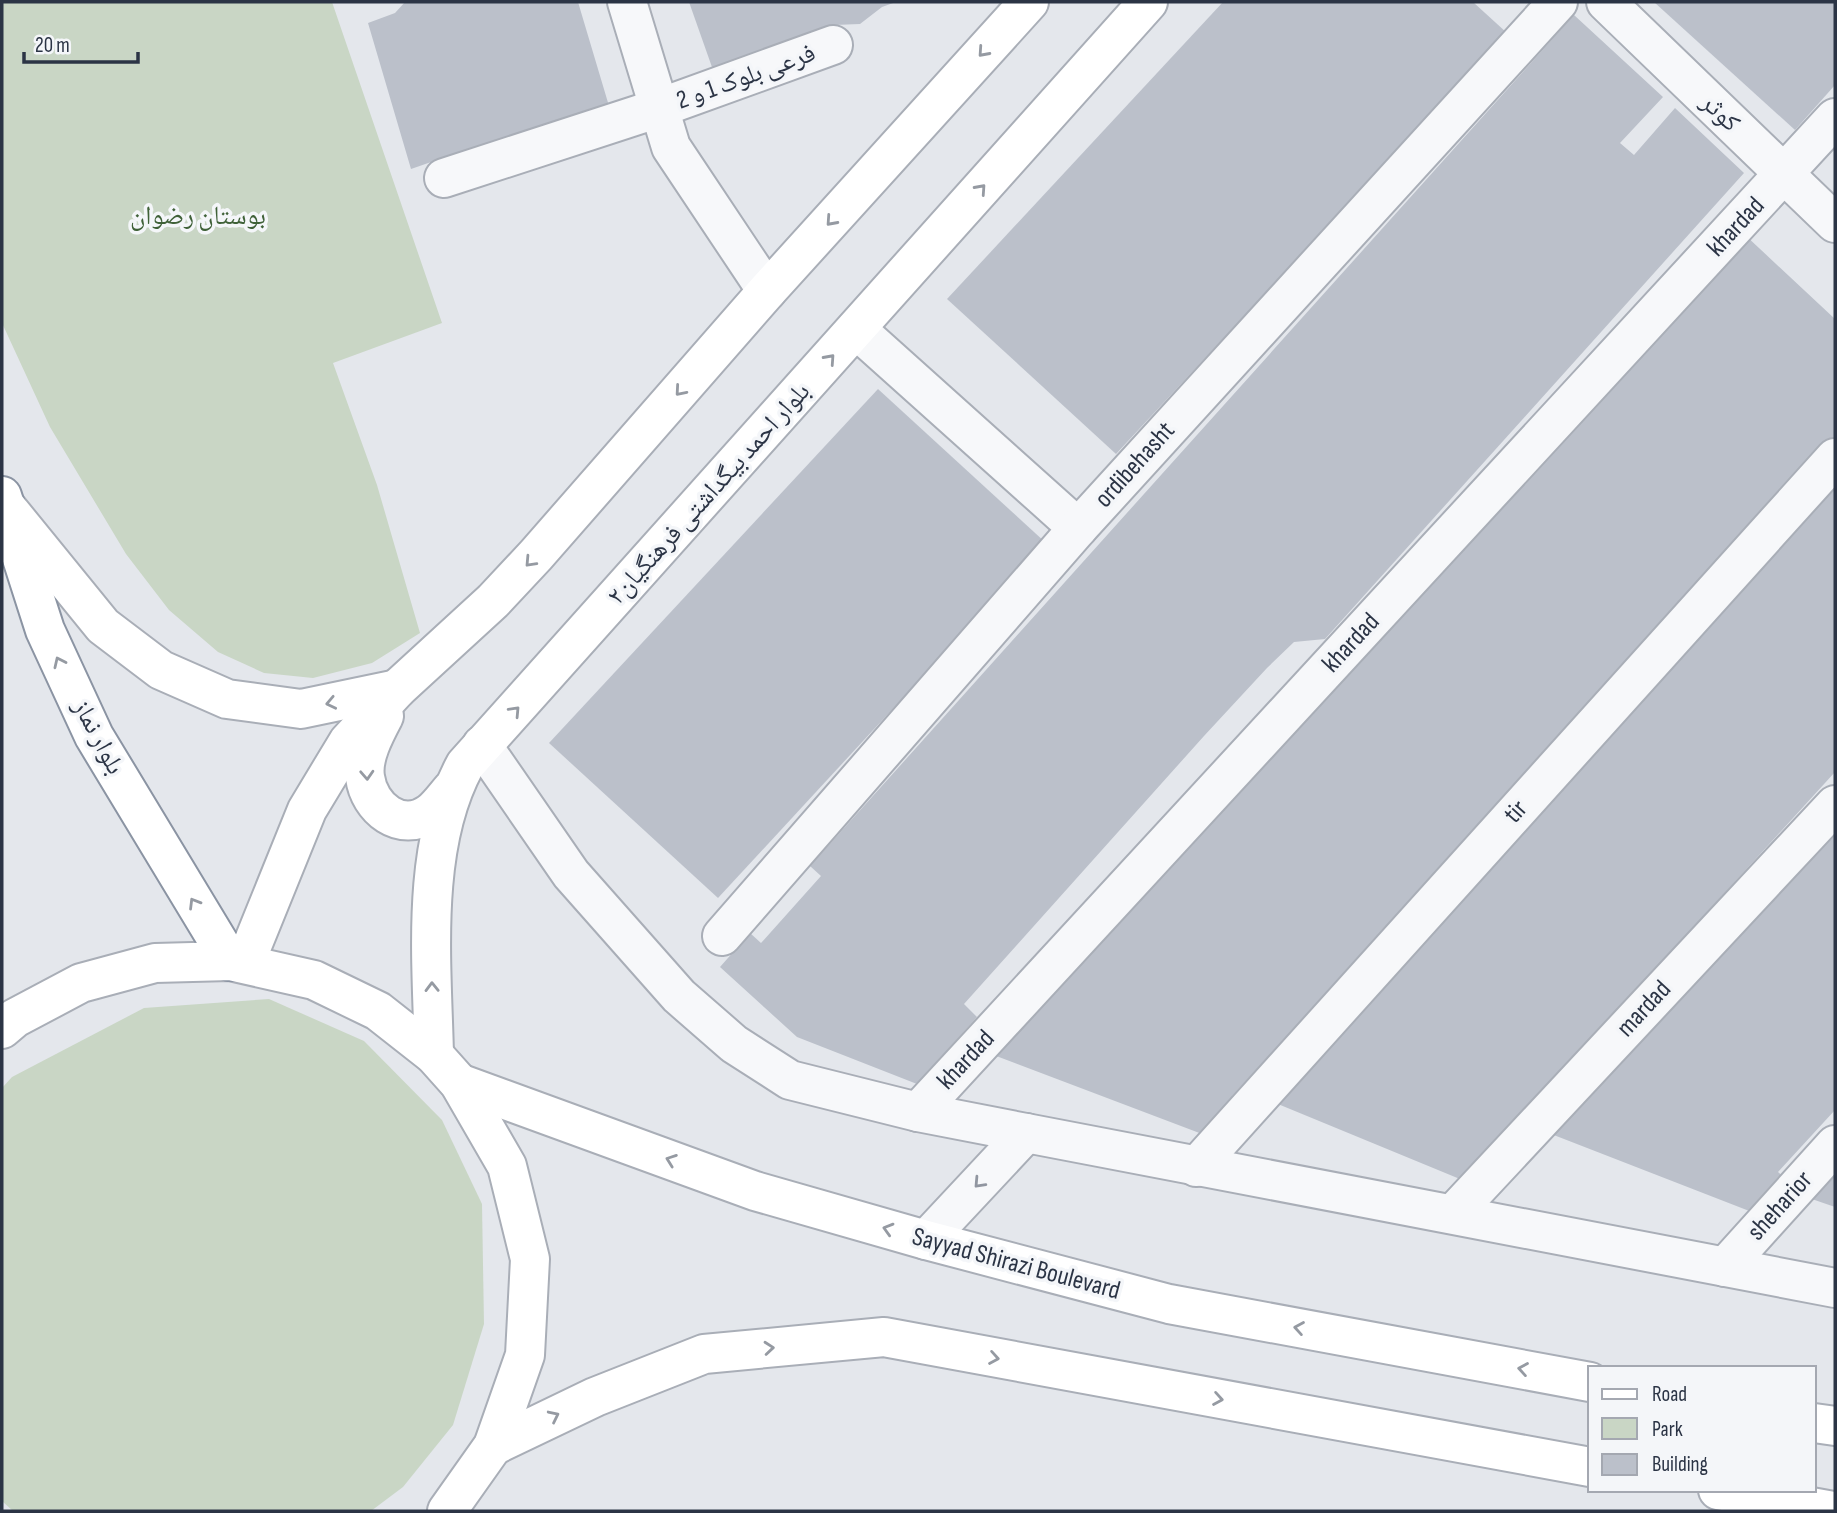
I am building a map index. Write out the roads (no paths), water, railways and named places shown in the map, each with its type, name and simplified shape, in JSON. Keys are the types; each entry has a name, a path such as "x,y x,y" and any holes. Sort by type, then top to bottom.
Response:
{"main road":[{"path":"237,962 307,810 348,742 397,689 493,601 536,555 767,291 1029,2"},
{"name":"بلوار احمد بیگداشتی فرهنگیان۲","path":"434,1055 432,959 437,843 452,789 465,765 1148,2"},
{"path":"3,500 103,626 161,670 227,699 301,709 397,689"},
{"name":"بلوار نماز","path":"3,500 44,630 94,736 237,962"},
{"path":"397,689 370,743 364,775 372,801 391,817 411,822 431,813 452,789"},
{"path":"2,1029 15,1017 81,983 155,963 237,962 314,980 378,1011 434,1055 459,1083 507,1166 530,1259 525,1355 493,1446 447,1511"},
{"name":"Sayyad Shirazi Boulevard","path":"459,1083 755,1191 926,1240 1169,1304 1588,1382"},
{"path":"493,1446 595,1396 704,1354 884,1337 1588,1467"},
{"path":"1816,1423 1835,1426"},
{"path":"1729,1492 1833,1511"}],"street":[{"path":"627,2 671,147 767,291"},
{"name":"ordibehasht","path":"722,936 1078,528 1558,2"},
{"name":"کوثر","path":"1606,2 1835,223"},
{"name":"فرعی بلوک 1 و 2","path":"444,178 659,108 833,45"},
{"name":"khardad","path":"918,1112 1835,118"},
{"path":"856,329 1078,528"},
{"name":"tir","path":"1196,1167 1835,458"},
{"path":"482,746 571,874 679,996 734,1044 790,1080 918,1112 1835,1288"},
{"name":"mardad","path":"1453,1214 1835,805"},
{"path":"926,1240 1026,1133"},
{"name":"sheharior","path":"1726,1267 1835,1145"}],"park label":[{"name":"بوستان رضوان","path":"198,216"}]}
